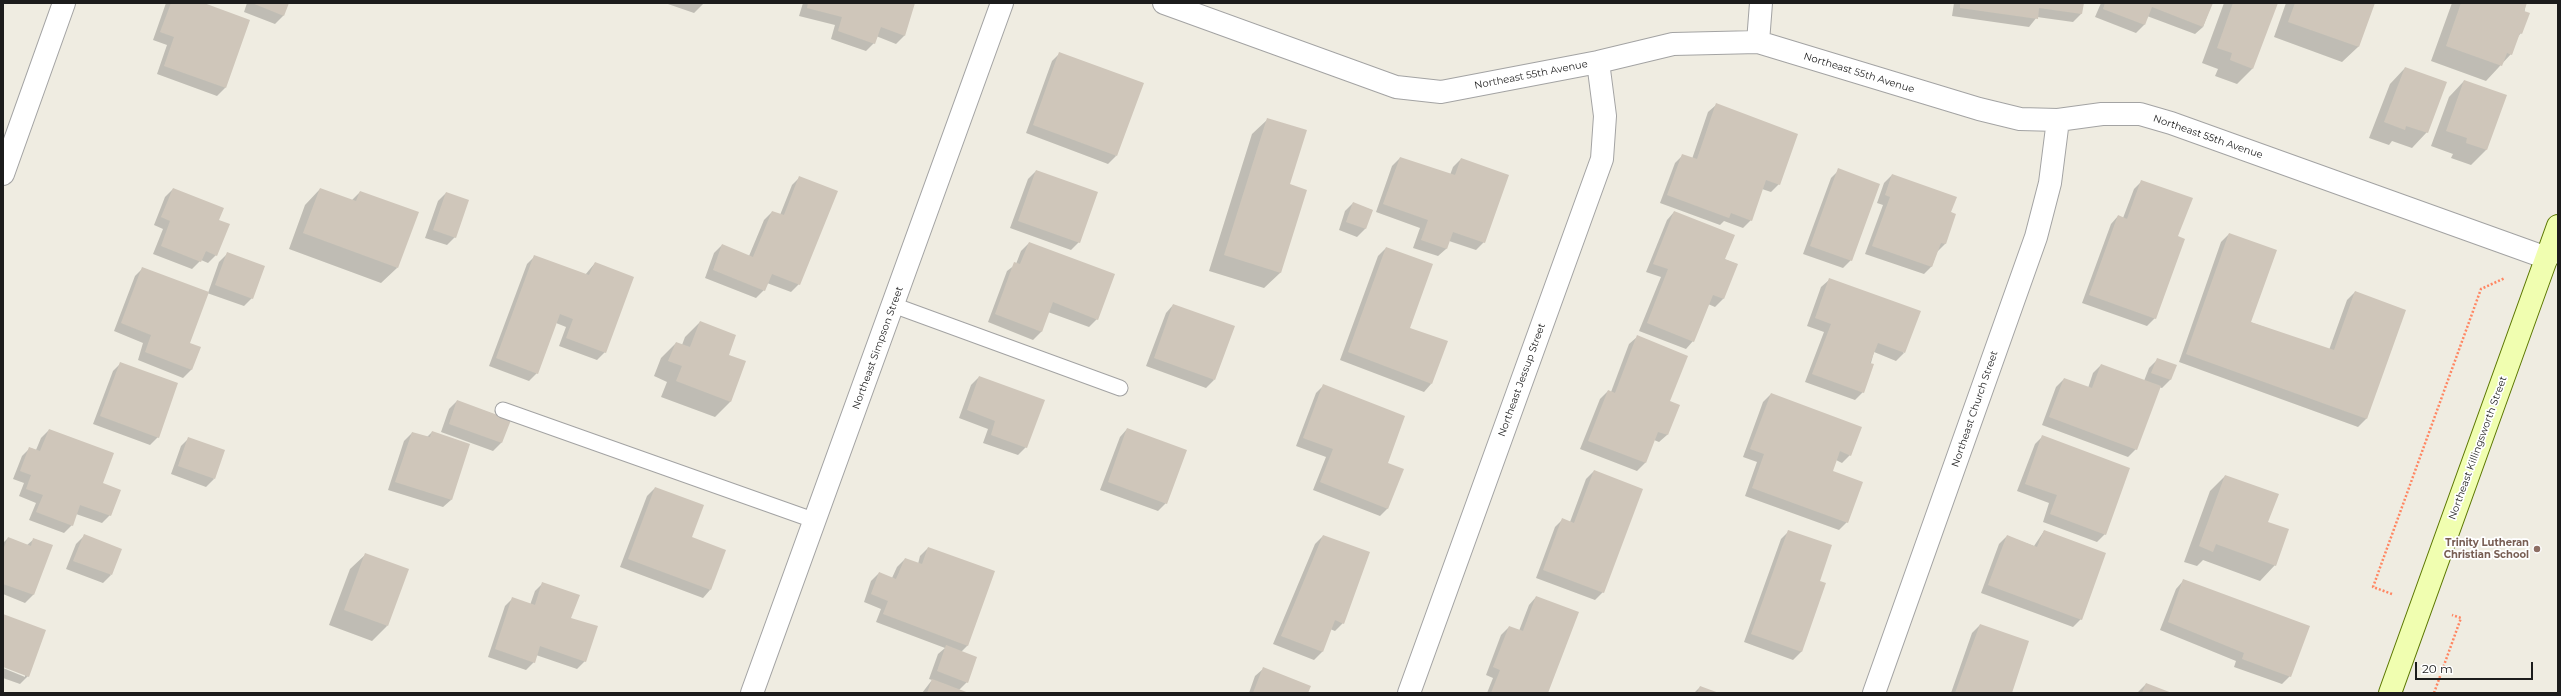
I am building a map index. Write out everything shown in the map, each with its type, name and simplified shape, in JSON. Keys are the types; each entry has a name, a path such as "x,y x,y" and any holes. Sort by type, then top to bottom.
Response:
{"main road":[{"name":"Northeast Killingsworth Street","path":"2390,693 2558,226"}],"street":[{"path":"3,174 64,3"},
{"name":"Northeast Simpson Street","path":"752,693 816,521 1002,3"},
{"name":"Northeast 55th Avenue","path":"1164,3 1396,87 1441,92 1598,62 1673,44 1758,42 1979,109 2020,119 2058,120 2102,114 2146,116 2547,258"},
{"path":"1758,42 1761,3"},
{"name":"Northeast Jessup Street","path":"1409,693 1602,159 1606,116 1598,62"},
{"name":"Northeast Church Street","path":"1874,693 2036,237 2050,183 2058,120"}],"lane":[{"path":"893,305 1120,388"},
{"path":"503,410 816,521"}],"building":[{"path":"171,3 204,3 250,20 226,88 164,66 174,37 160,32"},
{"path":"252,3 289,3 284,16"},
{"path":"808,3 915,3 905,36 881,27 875,44 838,31 842,17 807,8"},
{"path":"1960,3 2084,3 2082,14 2039,8 2038,19 1960,8"},
{"path":"2105,3 2213,3 2203,27 2152,7 2145,25 2103,9"},
{"path":"2233,3 2278,3 2253,69 2230,60 2232,53 2217,48"},
{"path":"2295,3 2375,3 2359,47 2288,22"},
{"path":"2461,3 2527,3 2524,11 2530,13 2522,34 2520,33 2512,55 2507,53 2502,66 2446,46"},
{"path":"1059,52 1144,83 1117,156 1033,125"},
{"path":"2405,67 2447,82 2428,133 2406,126 2405,130 2384,122"},
{"path":"2464,80 2507,95 2487,150 2466,143 2467,138 2446,131"},
{"path":"1716,103 1798,134 1780,185 1766,180 1752,221 1731,213 1729,218 1667,195 1682,154 1697,159"},
{"path":"1267,118 1307,130 1290,184 1307,190 1281,273 1224,255"},
{"path":"1400,157 1455,175 1461,158 1509,175 1485,243 1453,232 1447,249 1421,240 1428,220 1383,204"},
{"path":"1838,168 1880,184 1852,261 1810,246"},
{"path":"1036,170 1098,192 1080,243 1018,221"},
{"path":"1892,174 1957,197 1951,212 1956,214 1946,244 1941,243 1932,267 1872,246 1890,197 1885,195"},
{"path":"799,176 838,191 800,285 772,274 765,291 713,270 722,244 753,257 772,211 784,215"},
{"path":"2141,180 2193,198 2178,236 2185,239 2156,319 2089,295 2118,215 2127,219"},
{"path":"173,188 224,208 219,220 230,224 217,256 206,251 201,262 161,246 170,221 161,217"},
{"path":"320,188 356,201 360,191 419,212 398,268 303,233"},
{"path":"446,192 469,200 456,238 433,230"},
{"path":"1353,202 1373,210 1366,229 1346,222"},
{"path":"1674,211 1735,235 1725,259 1738,264 1724,299 1713,295 1694,342 1647,323 1668,269 1653,264"},
{"path":"2229,233 2277,250 2251,322 2334,350 2355,291 2406,310 2367,419 2186,354"},
{"path":"1029,242 1115,274 1098,320 1053,302 1042,332 995,314 1014,262 1020,264"},
{"path":"1386,247 1433,264 1410,328 1448,341 1432,384 1348,352"},
{"path":"227,252 265,266 253,299 215,285"},
{"path":"534,255 589,275 595,262 634,277 606,353 566,338 573,319 560,314 538,374 496,358"},
{"path":"142,267 209,292 190,343 201,347 192,370 145,352 151,335 121,323"},
{"path":"1829,278 1921,311 1905,353 1878,343 1870,363 1874,364 1864,393 1812,374 1831,324 1815,318"},
{"path":"1173,304 1235,326 1215,380 1154,358"},
{"path":"700,321 736,335 729,355 746,361 731,402 676,381 682,366 668,361 676,342 690,347"},
{"path":"1637,335 1688,356 1670,401 1680,405 1668,435 1658,432 1646,463 1588,441 1608,390 1615,393"},
{"path":"2157,358 2177,365 2171,380 2151,373"},
{"path":"120,362 178,383 159,438 100,416"},
{"path":"2101,364 2161,386 2137,450 2049,417 2064,378 2092,388"},
{"path":"979,376 1045,400 1027,448 991,435 995,421 967,410"},
{"path":"1323,384 1405,416 1388,463 1404,469 1388,509 1320,482 1333,449 1303,438"},
{"path":"1771,393 1862,427 1851,456 1840,451 1833,471 1863,482 1848,523 1752,488 1764,454 1750,449"},
{"path":"457,400 511,420 502,443 449,424"},
{"path":"1127,428 1187,450 1167,504 1108,482"},
{"path":"49,429 114,453 103,483 121,490 111,516 80,505 73,526 36,512 43,495 26,489 31,475 20,471 29,447 40,451"},
{"path":"432,431 470,444 452,500 395,482 412,432 430,437"},
{"path":"2042,435 2130,468 2106,535 2050,514 2057,495 2025,484"},
{"path":"188,437 225,450 215,479 178,466"},
{"path":"1594,470 1643,489 1604,593 1543,570 1562,518 1574,523"},
{"path":"2225,475 2279,494 2268,522 2289,529 2276,566 2216,544 2213,552 2199,546"},
{"path":"655,487 704,505 692,537 726,550 711,590 628,559"},
{"path":"1788,530 1832,545 1820,581 1826,583 1802,652 1751,634"},
{"path":"2044,530 2106,553 2082,620 1988,585 2007,535 2037,547"},
{"path":"84,534 122,549 112,575 73,561"},
{"path":"1323,535 1370,552 1344,624 1335,620 1323,652 1281,636"},
{"path":"8,537 31,546 33,538 53,545 34,595 3,584 3,550"},
{"path":"928,547 995,571 968,646 883,614 888,601 871,594 879,572 896,579 905,558 922,564"},
{"path":"365,553 409,569 388,626 344,610"},
{"path":"2183,579 2310,626 2291,677 2242,659 2244,653 2168,622"},
{"path":"542,582 580,595 571,618 598,626 586,662 540,646 535,663 495,649 512,597 535,605"},
{"path":"1536,596 1579,612 1548,693 1491,693 1500,670 1493,667 1509,626 1523,631"},
{"path":"3,614 46,630 29,677 3,667"},
{"path":"1980,624 2029,641 2012,693 1955,693"},
{"path":"946,645 977,657 968,683 937,671"},
{"path":"1263,667 1311,686 1308,693 1253,693"},
{"path":"932,679 969,693 927,693"},
{"path":"2146,683 2172,693 2142,693"},
{"path":"1700,686 1719,693 1697,693"}],"place":[{"name":"Trinity Lutheran Christian School","path":"2537,549"}]}
